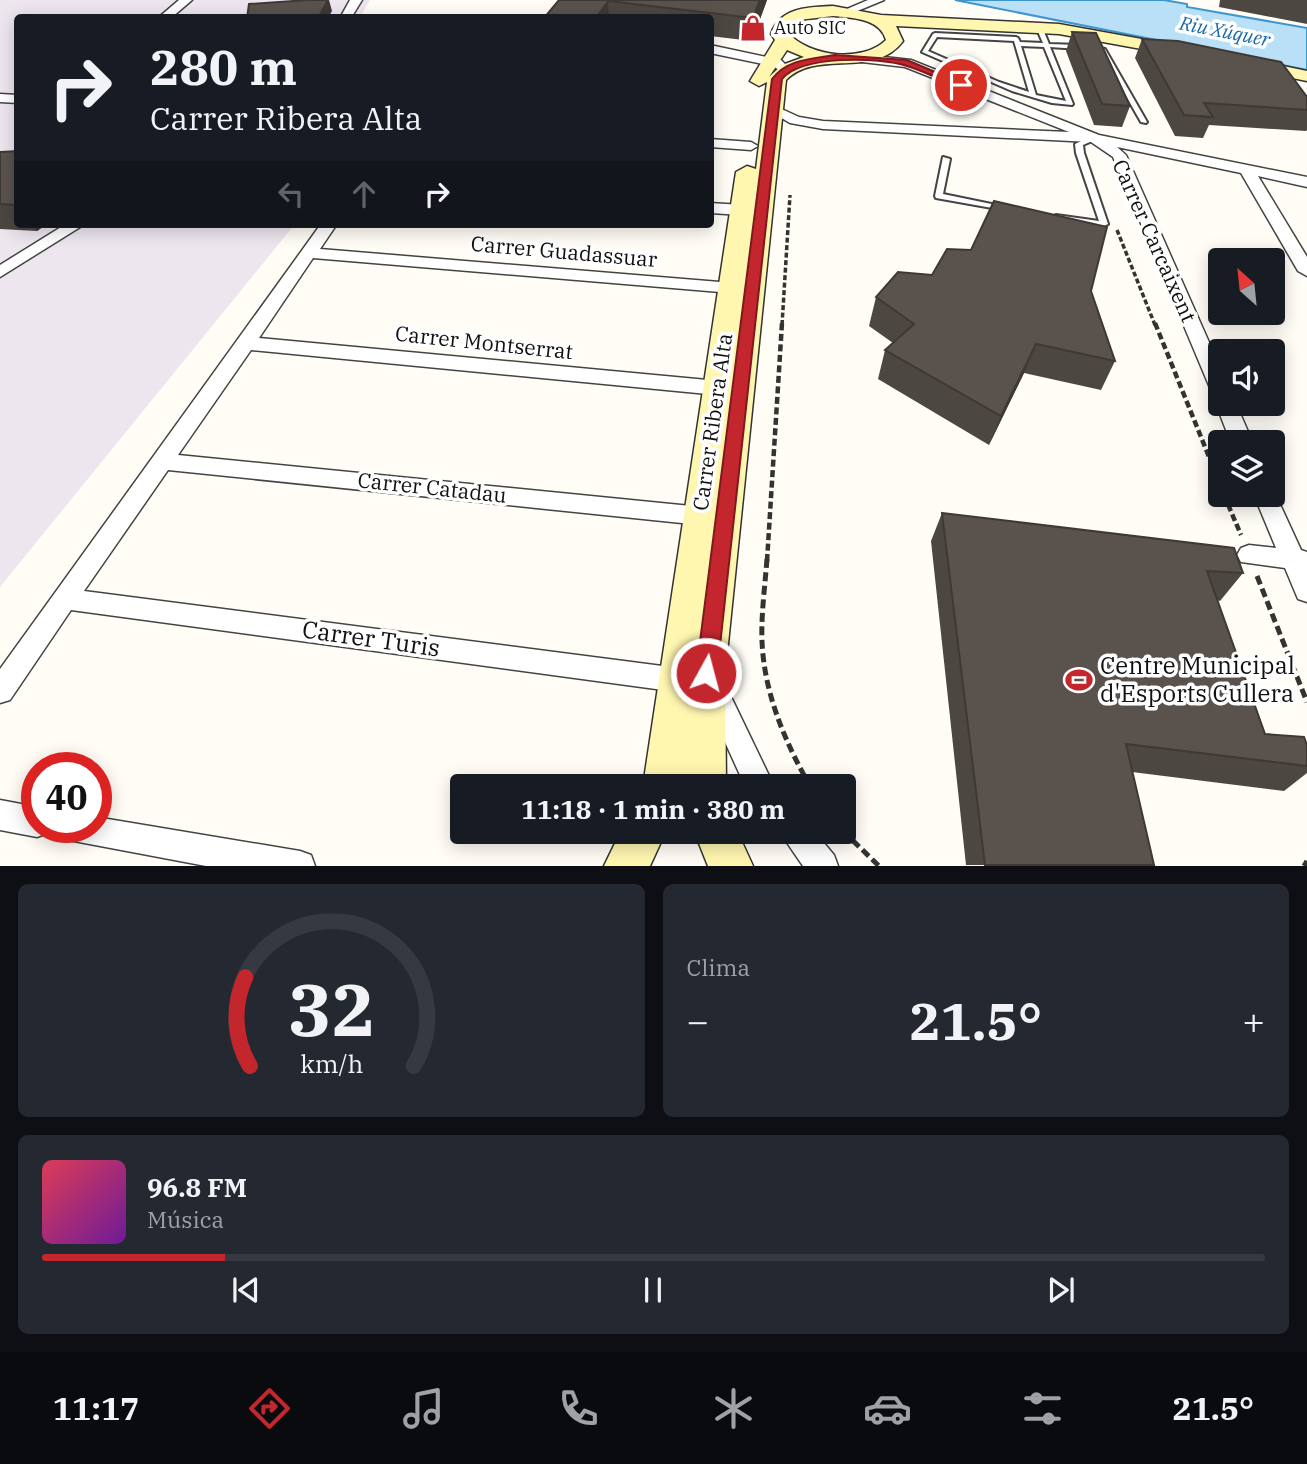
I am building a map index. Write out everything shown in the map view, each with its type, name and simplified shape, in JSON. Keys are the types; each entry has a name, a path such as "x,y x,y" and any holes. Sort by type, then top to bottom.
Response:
{"street":[{"path":"168,14 186,0"},
{"path":"782,47 798,12 798,0 840,12 876,9 897,34 907,63"},
{"path":"782,47 840,12"},
{"path":"846,58 897,34 910,24 934,22 1039,27 1109,44 1203,55"},
{"path":"714,49 782,47 846,58 907,63 1095,138"},
{"name":"Carrer Ribera Alta","path":"704,774 706,673 782,47"},
{"name":"Carrer Ribera Alta","path":"666,774 760,75 782,47"},
{"path":"1229,60 1307,76"},
{"path":"775,110 795,120 823,125 1095,138 1307,182"},
{"name":"Carrer Carcaixent","path":"1095,138 1119,155 1208,362"},
{"path":"714,143 751,146"},
{"path":"1245,167 1307,271"},
{"path":"714,208 742,210"},
{"path":"0,272 71,228"},
{"path":"0,691 327,228"},
{"name":"Carrer Guadassuar","path":"309,253 732,288"},
{"name":"Carrer Montserrat","path":"246,342 718,388"},
{"name":"Carrer Catadau","path":"162,461 701,516"},
{"path":"1271,507 1300,560 1307,592"},
{"path":"1249,555 1300,560"},
{"name":"Carrer Turis","path":"65,599 678,680"},
{"path":"706,673 754,774"},
{"path":"0,816 21,819"},
{"path":"112,834 300,866"},
{"path":"626,866 638,844"},
{"path":"721,844 731,866"},
{"path":"805,844 823,866"}],"lane":[{"path":"1033,95 1016,39 935,35 925,52 1033,95 1070,104 1039,27"},
{"path":"1018,44 1109,44 1144,122"},
{"path":"1051,216 1104,224 1079,144 1095,138"},
{"path":"946,159 939,196 1012,210"}],"path":[{"path":"790,189 762,641 766,678 778,725 804,774"},
{"path":"1117,230 1208,454"},
{"path":"1229,507 1307,702"},
{"path":"856,844 880,866"},
{"path":"1304,866 1307,861"}],"shaded area":[{"path":"0,0 370,0 362,14 14,14 14,228 292,228 0,587"}],"water":[{"name":"Riu Xúquer","path":"955,0 1164,0 1187,4 1187,7 1307,28 1307,70"}],"building":[{"path":"328,0 320,14 248,14 249,4"},
{"path":"559,0 760,0 753,18 608,1 599,14 547,14"},
{"path":"1072,32 1096,33 1130,106 1102,104"},
{"path":"1142,39 1178,41 1281,62 1307,97 1307,110 1204,103 1213,117 1184,115"},
{"path":"14,151 14,205 0,204 0,152"},
{"path":"994,201 1107,227 1091,291 1115,361 1036,344 1001,416 885,350 914,324 876,297 898,272 932,275 947,249 971,250"},
{"name":"Centre Municipal d'Esports Cullera","path":"942,513 1234,548 1243,573 1207,571 1265,734 1304,737 1307,745 1307,766 1126,744 1154,865 985,865"}],"place":[{"name":"Auto SIC","path":"753,28"},
{"name":"Centre Municipal d'Esports Cullera","path":"1079,680"}],"route":[{"path":"706,673 777,79 785,70 795,65 835,58 858,58 907,63 961,85"}]}
